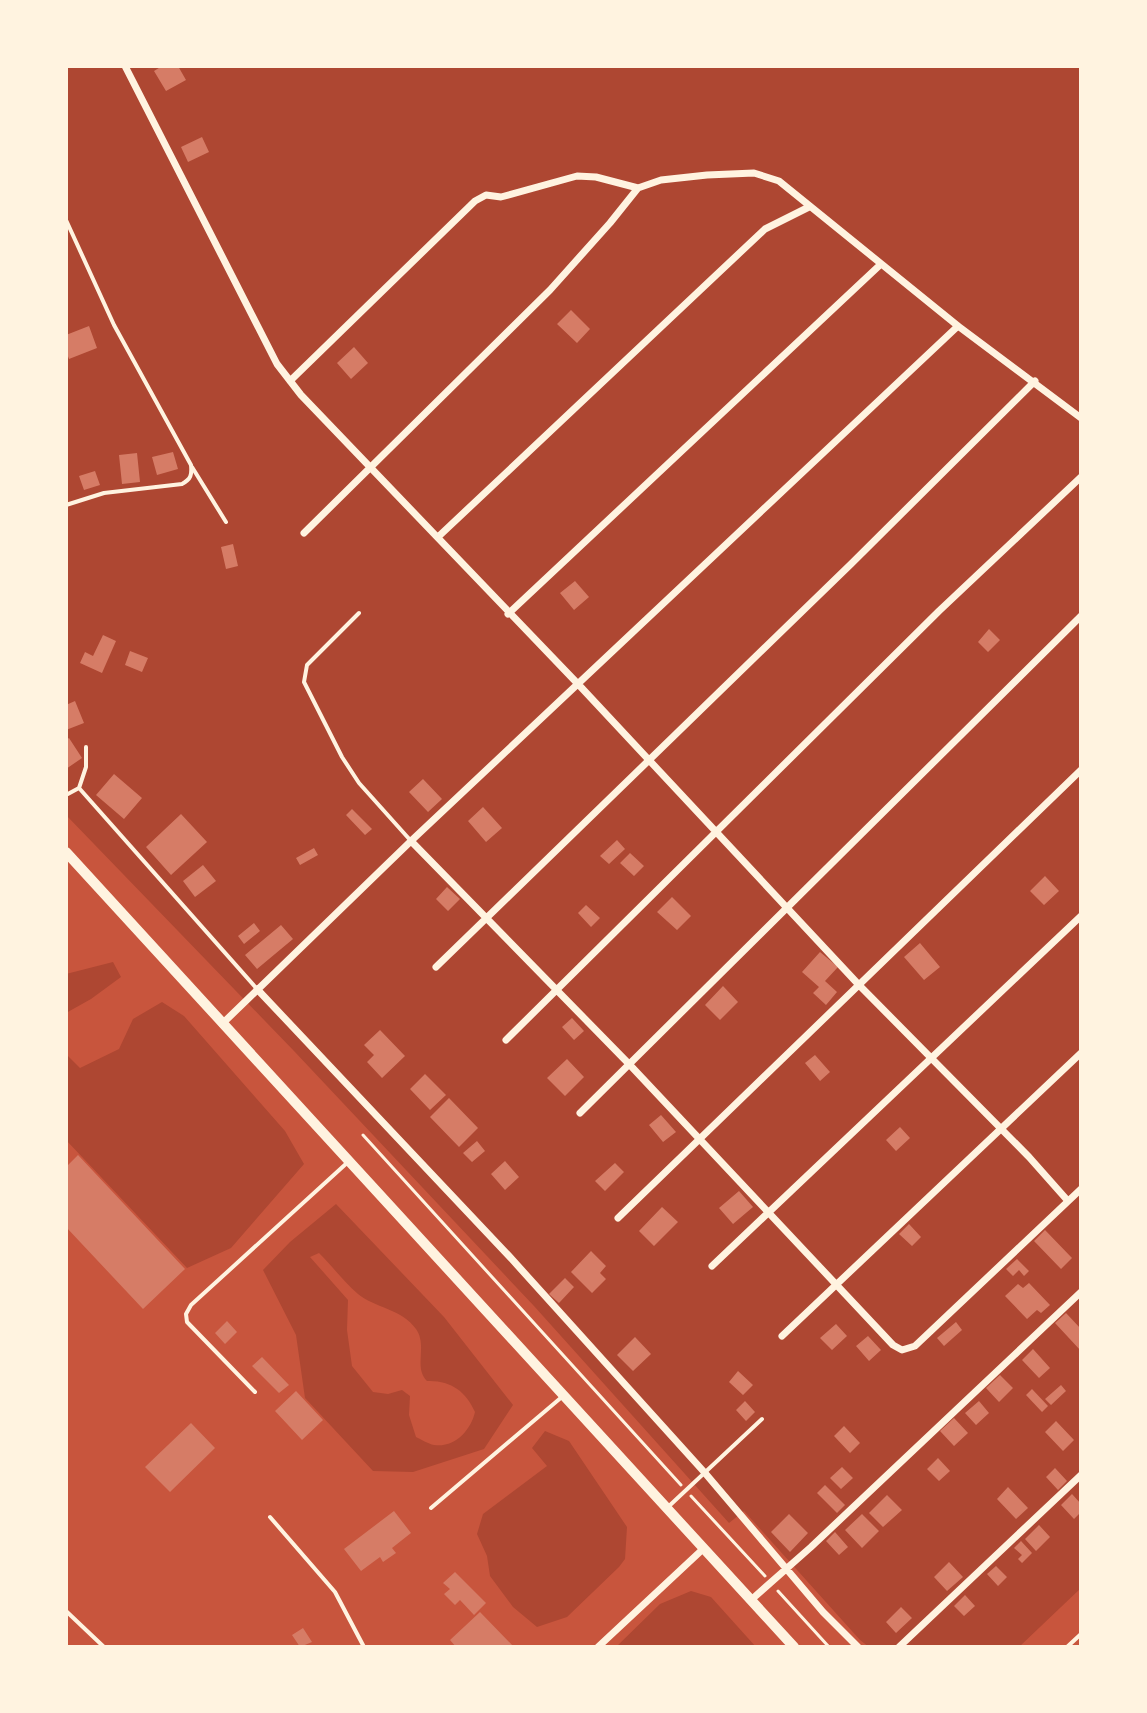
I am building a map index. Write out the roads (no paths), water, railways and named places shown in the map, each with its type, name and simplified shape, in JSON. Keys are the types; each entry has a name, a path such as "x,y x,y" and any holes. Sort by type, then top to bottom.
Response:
{"main road":[{"path":"66,852 794,1647"}],"street":[{"path":"125,66 277,364 290,381 859,985 1001,1128 1068,1201"},
{"path":"304,533 550,290 638,188 661,180 754,173 779,181 958,326 1081,418"},
{"path":"290,381 475,201 486,195 501,197 577,176 596,177 638,188"},
{"path":"438,537 765,229 809,207"},
{"path":"508,614 881,264"},
{"path":"222,1024 411,841 958,326"},
{"path":"436,967 1035,381"},
{"path":"506,1040 939,611 1081,477"},
{"path":"580,1113 1081,616"},
{"path":"618,1218 1081,770"},
{"path":"411,841 629,1064 893,1345 902,1350 915,1346 1081,1189"},
{"path":"712,1266 1081,916"},
{"path":"257,989 509,1256 705,1473 823,1612 858,1647"},
{"path":"782,1336 1081,1053"},
{"path":"751,1600 1081,1292"},
{"path":"899,1647 1081,1475"},
{"path":"598,1647 703,1549"}],"lane":[{"path":"66,220 114,325 226,522"},
{"path":"66,505 104,493 182,484 189,480 191,465"},
{"path":"359,613 307,665 303,672 304,682 342,757 377,805 411,841"},
{"path":"66,795 79,788 86,767 86,747"},
{"path":"79,788 257,989"},
{"path":"255,1392 187,1322 186,1314 191,1305 348,1162"},
{"path":"431,1508 563,1396"},
{"path":"666,1509 762,1419"},
{"path":"270,1517 335,1592 363,1647"},
{"path":"66,1611 104,1647"},
{"path":"1067,1647 1081,1634"}]}
